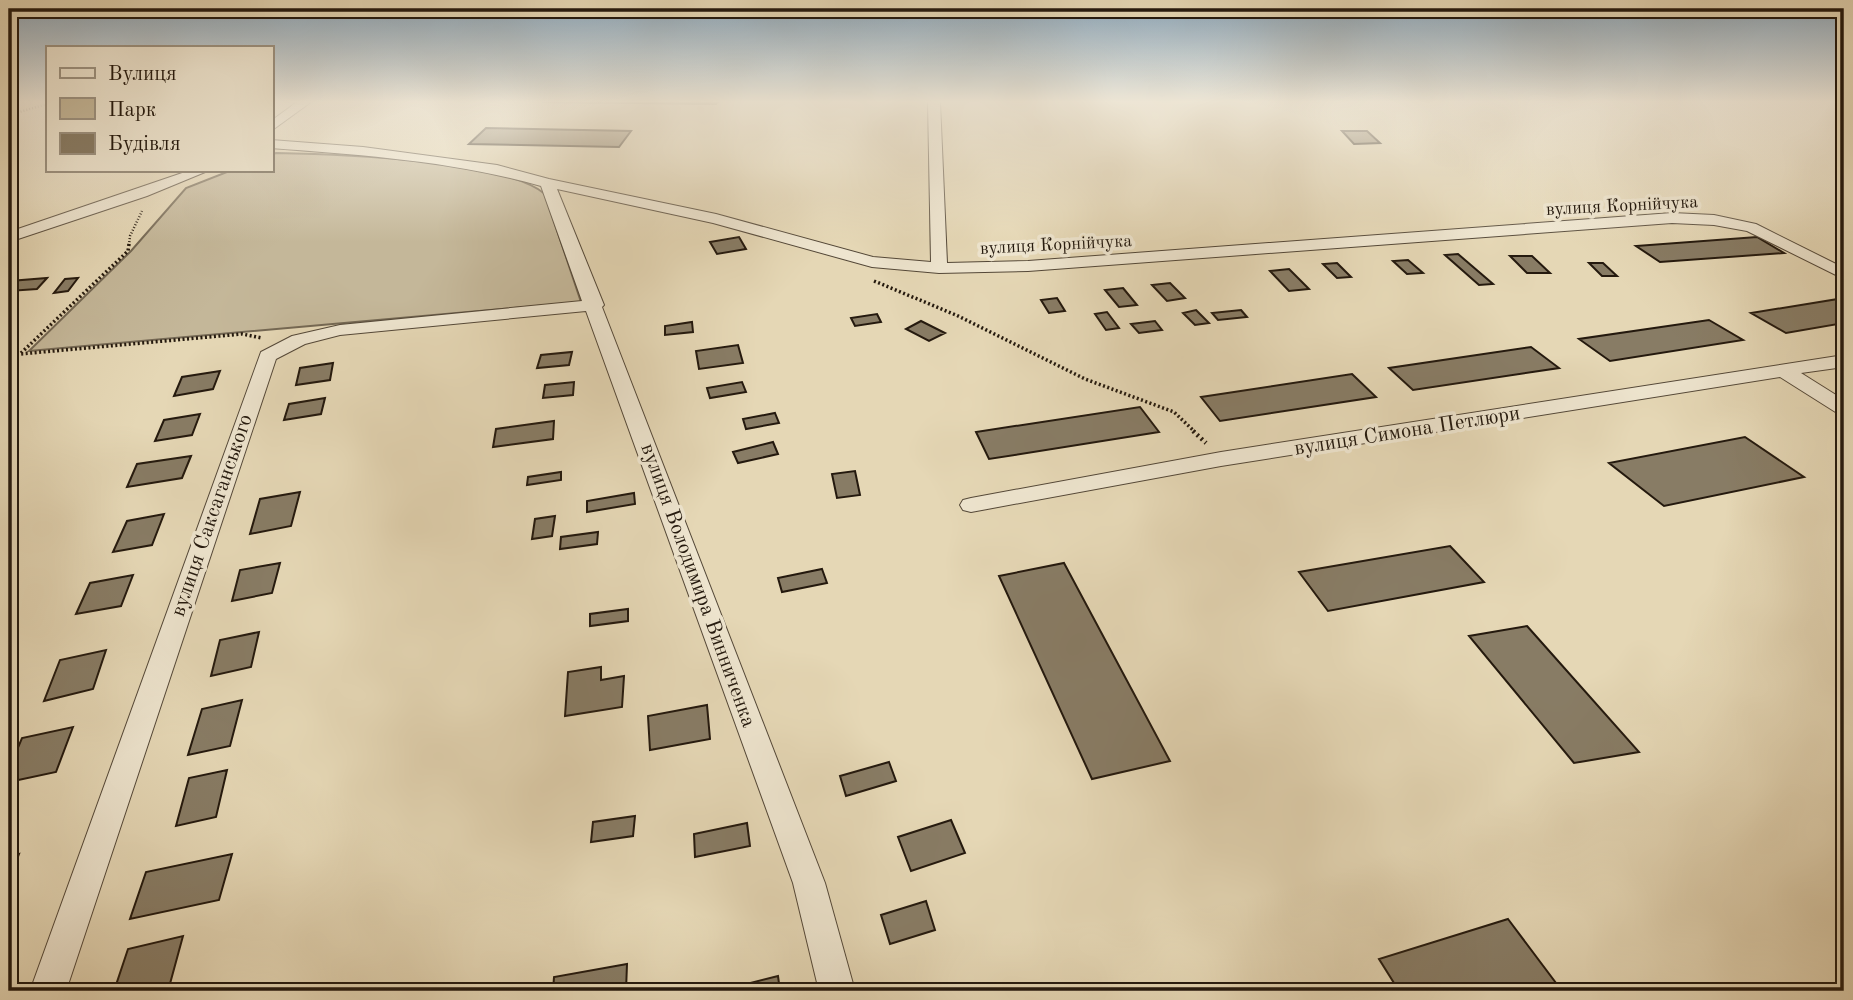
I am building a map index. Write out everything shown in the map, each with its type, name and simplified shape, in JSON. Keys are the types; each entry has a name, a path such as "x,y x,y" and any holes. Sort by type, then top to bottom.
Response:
{"street":[{"name":"вулиця Корнійчука","path":"332,149 497,169 547,183 716,219 872,262 939,268 1028,266 1672,218 1714,220 1751,227 1844,274"},
{"path":"935,149 939,268"},
{"path":"9,237 198,172"},
{"name":"вулиця Володимира Винниченка","path":"547,183 595,304 809,883 837,991"},
{"name":"вулиця Саксаганського","path":"48,991 261,369 268,356 288,344 340,330 595,304"},
{"name":"вулиця Симона Петлюри","path":"971,505 1222,458 1844,361"},
{"path":"1784,371 1844,409"}],"path":[{"path":"142,193 145,205 130,236 128,251 20,354 243,334 288,344"},
{"path":"871,279 956,315 1085,379 1174,412 1222,458"}],"green space":[{"path":"273,154 336,155 416,161 493,173 524,182 545,194 581,302 29,351 131,251 186,188 227,172 273,172"}],"building":[{"path":"739,237 746,249 717,254 710,242"},
{"path":"1757,237 1784,253 1660,262 1636,246"},
{"path":"1458,254 1493,284 1479,285 1445,255"},
{"path":"1510,256 1532,256 1550,273 1527,273"},
{"path":"1408,260 1423,273 1407,274 1393,261"},
{"path":"1337,263 1351,277 1337,278 1323,264"},
{"path":"1589,263 1603,263 1617,276 1602,276"},
{"path":"1289,269 1309,289 1289,291 1270,271"},
{"path":"47,278 37,289 9,291 10,281"},
{"path":"78,278 68,291 54,293 65,279"},
{"path":"1170,283 1185,298 1167,301 1152,285"},
{"path":"1123,288 1137,305 1119,307 1105,290"},
{"path":"1057,298 1065,311 1049,313 1041,300"},
{"path":"1844,298 1844,323 1786,333 1751,313"},
{"path":"1196,310 1209,323 1195,325 1183,313"},
{"path":"1241,310 1247,317 1218,320 1212,313"},
{"path":"1107,312 1119,328 1106,330 1095,314"},
{"path":"877,314 881,322 855,326 851,318"},
{"path":"1709,320 1743,340 1610,361 1579,339"},
{"path":"921,321 945,333 929,341 906,329"},
{"path":"1155,321 1162,330 1139,333 1131,324"},
{"path":"692,322 693,332 665,335 665,326"},
{"path":"738,345 743,363 699,369 696,351"},
{"path":"1531,347 1559,368 1413,390 1389,368"},
{"path":"572,352 569,365 537,368 541,355"},
{"path":"333,363 330,380 296,385 300,368"},
{"path":"220,371 213,389 174,396 182,377"},
{"path":"1352,374 1376,397 1220,421 1201,397"},
{"path":"574,382 573,395 543,398 545,385"},
{"path":"742,382 746,392 710,398 707,388"},
{"path":"325,398 321,414 284,420 289,404"},
{"path":"1140,407 1159,432 989,459 976,432"},
{"path":"775,413 779,423 746,429 743,419"},
{"path":"200,414 192,435 155,441 164,420"},
{"path":"554,421 553,439 493,447 496,429"},
{"path":"1745,437 1804,477 1664,506 1609,463"},
{"path":"773,442 778,454 738,463 733,452"},
{"path":"191,456 182,478 127,487 137,464"},
{"path":"855,471 860,495 837,498 832,474"},
{"path":"561,472 561,480 527,485 528,477"},
{"path":"300,492 291,526 250,534 260,499"},
{"path":"634,493 635,504 587,512 587,501"},
{"path":"164,514 152,545 113,552 127,521"},
{"path":"555,516 552,536 532,539 535,519"},
{"path":"598,532 597,544 560,549 561,537"},
{"path":"1450,546 1484,582 1328,611 1299,572"},
{"path":"280,563 272,593 232,601 240,570"},
{"path":"1064,563 1170,761 1092,779 999,576"},
{"path":"822,569 827,583 782,592 778,578"},
{"path":"133,575 121,606 76,614 90,583"},
{"path":"628,609 628,621 590,626 590,614"},
{"path":"1527,626 1639,752 1574,763 1469,636"},
{"path":"259,632 251,667 211,676 220,640"},
{"path":"106,650 93,689 44,701 60,660"},
{"path":"601,667 601,680 624,676 622,707 565,716 568,672"},
{"path":"242,700 230,746 188,755 202,709"},
{"path":"707,705 710,739 650,750 648,716"},
{"path":"73,727 56,772 9,782 9,769 22,738"},
{"path":"889,762 896,781 846,796 840,776"},
{"path":"227,770 216,817 176,826 189,778"},
{"path":"635,816 633,836 591,842 593,822"},
{"path":"951,820 965,853 911,871 898,837"},
{"path":"747,823 750,846 695,857 694,834"},
{"path":"19,854 9,881 9,857"},
{"path":"232,854 219,900 130,919 146,872"},
{"path":"926,901 935,930 890,944 881,915"},
{"path":"1508,919 1562,991 1399,991 1379,959"},
{"path":"183,936 168,991 114,991 128,949"},
{"path":"627,964 626,991 553,991 554,977"},
{"path":"778,976 780,991 719,991"}]}
